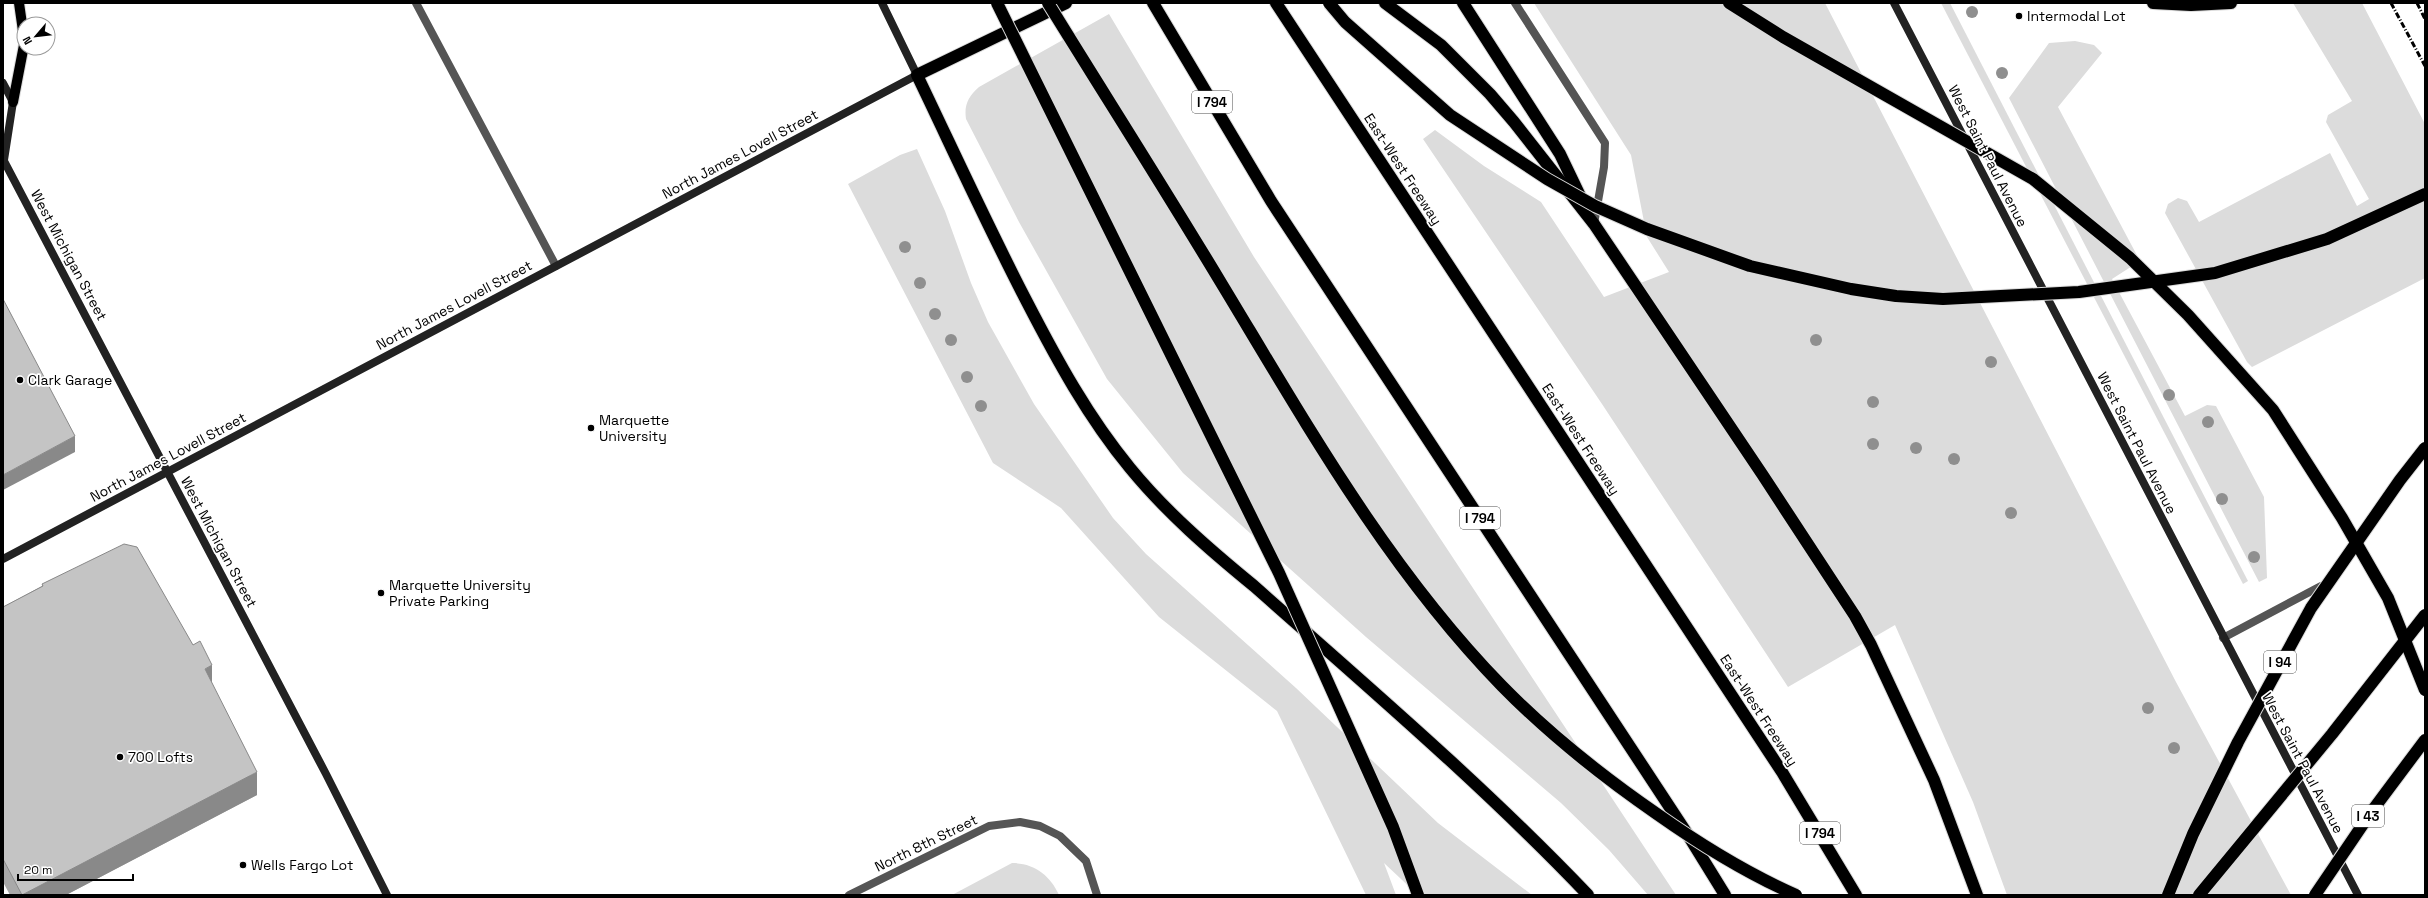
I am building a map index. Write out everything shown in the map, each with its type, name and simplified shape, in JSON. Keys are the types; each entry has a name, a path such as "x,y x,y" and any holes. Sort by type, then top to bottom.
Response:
{"highway":[{"path":"997,3 1279,573 1393,827 1418,895"},
{"path":"1048,3 1336,472 1398,561 1452,630 1501,685 1567,747 1629,795 1699,843 1763,881 1796,895"},
{"path":"1066,3 917,75 1011,271 1057,360 1087,410 1130,468 1216,554 1254,586 1478,786 1542,847 1588,895"},
{"name":"I 794","path":"1153,3 1271,201 1688,835 1725,895"},
{"name":"East-West Freeway","path":"1276,3 1782,772 1856,895"},
{"path":"1329,3 1345,22 1450,115 1547,179 1595,206 1647,229 1750,266 1851,289 1896,296 1943,299 2080,292 2215,273 2328,239 2425,194"},
{"path":"1386,3 1441,45 1490,94 1594,224 1807,543 1871,645 1934,780 1977,895"},
{"path":"1463,3 1560,154 1594,224"},
{"path":"1729,3 1783,37 2033,179 2136,263 2188,315 2273,410 2342,518 2388,598 2425,690"},
{"path":"2153,3 2191,5 2231,3"},
{"name":"I 94","path":"2168,895 2193,834 2238,742 2311,608 2400,480 2425,448"},
{"path":"2199,895 2328,740 2425,615"},
{"name":"I 43","path":"2315,895 2372,811 2425,740"}],"main road":[{"path":"19,3 21,16"},
{"path":"13,102 22,56"}],"street":[{"path":"416,3 556,266"},
{"path":"882,3 917,75"},
{"path":"1514,3 1604,143 1604,167 1594,224"},
{"name":"West Saint Paul Avenue","path":"1894,3 2358,895"},
{"name":"North James Lovell Street","path":"3,559 168,473 917,75"},
{"path":"3,83 13,102"},
{"name":"West Michigan Street","path":"13,102 4,159 6,172 168,473 386,895"},
{"path":"2223,638 2321,586"},
{"name":"North 8th Street","path":"849,895 989,826 1020,822 1040,826 1060,836 1086,860 1097,895"}],"shaded area":[{"path":"1534,3 1825,3 2176,682 2291,895 2007,895 1973,802 1895,625 1788,687 1602,404 1423,139 1435,130 1484,166 1541,202 1604,297 1669,272 1647,237 1631,155"},
{"path":"1941,3 1950,3 2248,581 2243,584"},
{"path":"2293,3 2362,3 2425,124 2425,278 2252,367 2247,362 2165,213 2168,204 2178,198 2187,201 2199,222 2330,153 2357,206 2369,199 2326,122 2328,115 2352,101"},
{"path":"1109,14 1254,257 1676,895 1648,895 1609,850 1561,803 1366,637 1183,473 1107,379 1019,222 966,119 966,105 972,94 979,87"},
{"path":"2075,41 2094,45 2102,53 2058,107 2140,261 2112,279 2185,416 2207,405 2216,406 2264,497 2267,578 2259,582 2009,98 2049,43"},
{"path":"917,149 945,211 971,283 988,322 1034,404 1113,518 1146,554 1296,688 1438,823 1532,895 1418,895 1384,863 1396,895 1366,895 1277,711 1159,617 1061,508 993,463 848,184 900,155"},
{"path":"1012,863 1027,865 1046,876 1059,895 952,895"}],"building":[{"name":"Clark Garage","path":"3,299 75,436 3,475"},
{"name":"700 Lofts","path":"124,544 137,547 193,645 200,641 212,665 205,669 257,772 22,895 3,859 3,607 43,586 42,584"}],"railway":[{"path":"2391,3 2425,66"},
{"path":"2417,3 2425,19"}],"place":[{"name":"Intermodal Lot","path":"2019,16"},
{"name":"Clark Garage","path":"20,380"},
{"name":"Marquette University","path":"591,428"},
{"name":"Marquette University Private Parking","path":"381,593"},
{"name":"700 Lofts","path":"120,757"},
{"name":"Wells Fargo Lot","path":"243,865"}]}
